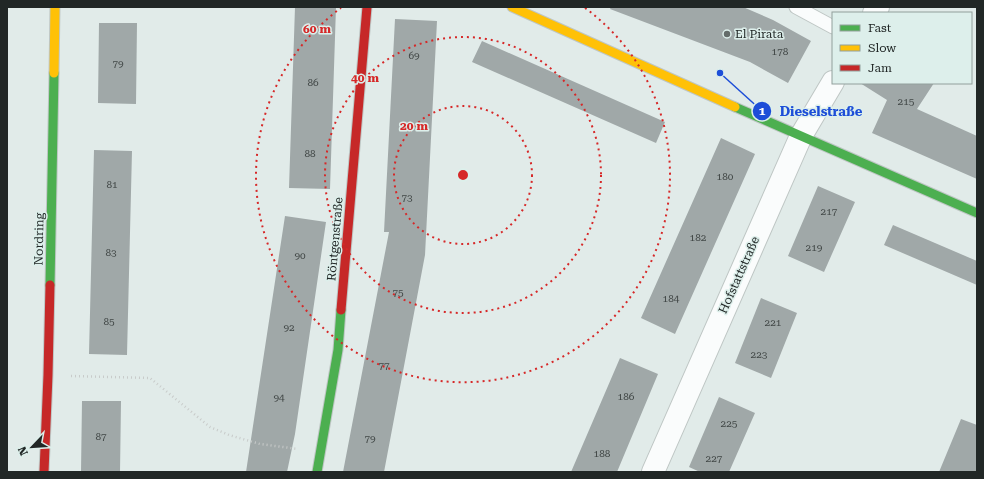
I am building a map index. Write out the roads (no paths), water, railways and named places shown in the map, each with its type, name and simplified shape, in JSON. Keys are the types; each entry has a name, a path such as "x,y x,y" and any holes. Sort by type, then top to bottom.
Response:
{"street":[{"name":"Nordring","path":"44,472 48,375 56,7"},
{"name":"Röntgenstraße","path":"317,472 338,350 367,7"},
{"path":"512,7 977,213"},
{"name":"Hofstattstraße","path":"653,472 801,136 832,84"}],"lane":[{"path":"796,7 832,26"}],"place":[{"name":"El Pirata","path":"727,34"},
{"name":"Dieselstraße","path":"720,73"}]}
